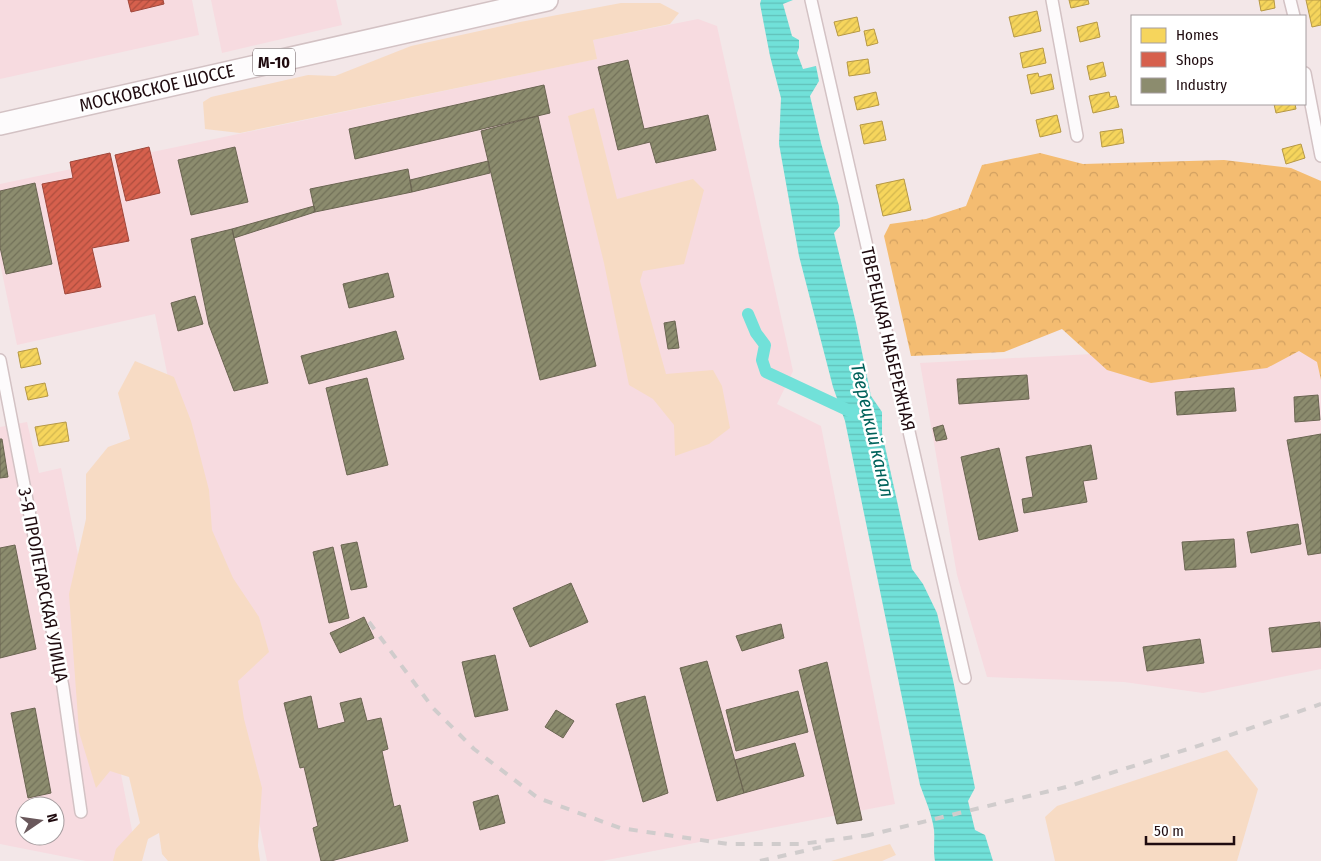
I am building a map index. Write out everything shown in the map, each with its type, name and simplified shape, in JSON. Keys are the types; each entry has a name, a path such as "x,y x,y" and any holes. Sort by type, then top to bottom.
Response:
{"highway":[{"name":"МОСКОВСКОЕ ШОССЕ","path":"0,124 547,0"}],"street":[{"name":"ТВЕРЕЦКАЯ НАБЕРЕЖНАЯ","path":"810,0 965,678"},
{"path":"1052,0 1077,136"},
{"path":"1290,0 1294,15"},
{"path":"1306,78 1321,156"},
{"name":"3-Я ПРОЛЕТАРСКАЯ УЛИЦА","path":"0,360 5,409 62,687 81,812"}],"shaded area":[{"path":"0,0 192,0 199,35 0,79"},
{"path":"211,0 336,0 342,25 222,53"},
{"path":"621,3 660,3 679,13 670,24 593,40 597,59 240,133 205,129 203,102 211,97 308,75 335,76 411,46 520,22"},
{"path":"698,19 717,26 793,371 777,404 821,426 895,804 602,861 267,861 155,314 17,345 0,263 0,184 596,59 593,40"},
{"path":"594,108 617,199 693,179 704,190 684,264 643,271 640,281 666,374 713,370 722,386 730,428 709,444 675,456 674,425 653,399 629,385 604,263 568,116"},
{"path":"1321,342 1321,669 1203,693 1124,682 987,677 957,575 920,363"},
{"path":"135,361 174,377 191,421 209,490 212,530 233,578 259,617 269,652 238,681 244,719 262,788 258,846 260,861 168,861 162,854 159,833 148,839 142,861 113,861 116,849 140,823 129,777 110,771 96,788 79,732 69,594 86,519 86,474 108,447 130,439 118,393"},
{"path":"27,422 39,473 61,468 138,861 86,861 0,844 0,427"},
{"path":"1227,750 1258,789 1237,861 1055,861 1045,817 1057,806"},
{"path":"890,844 896,855 882,861 831,861"}],"green space":[{"path":"1040,153 1083,164 1224,160 1291,168 1321,181 1321,380 1317,362 1299,351 1267,368 1151,383 1107,370 1062,329 1004,352 911,356 884,236 890,224 926,219 966,206 982,165"}],"water":[{"name":"Тверецкий канал","path":"761,0 793,0 783,4 792,36 799,40 797,53 803,69 816,66 819,81 810,96 839,206 840,226 834,233 856,323 871,396 882,412 882,433 912,569 923,584 937,613 953,680 975,788 968,801 975,830 985,835 993,861 935,861 933,824 920,785 845,421 833,387 799,256 779,144 781,98 770,56 760,4"}],"building: Homes":[{"path":"1069,0 1088,0 1089,4 1071,8"},
{"path":"1259,0 1274,0 1275,8 1261,11"},
{"path":"1306,0 1321,0 1321,25 1312,27"},
{"path":"1037,11 1041,31 1014,37 1009,17"},
{"path":"857,17 860,31 838,36 834,22"},
{"path":"1097,22 1100,37 1080,42 1077,27"},
{"path":"874,29 878,43 867,46 864,31"},
{"path":"1043,48 1046,63 1023,68 1020,53"},
{"path":"868,59 870,73 849,76 847,62"},
{"path":"1103,62 1106,76 1090,80 1087,66"},
{"path":"1038,73 1039,77 1051,74 1054,89 1031,94 1027,75"},
{"path":"876,92 879,105 857,110 854,97"},
{"path":"1109,92 1110,97 1116,96 1119,107 1093,113 1089,96"},
{"path":"1274,105 1295,105 1296,109 1276,113"},
{"path":"1057,115 1061,132 1040,137 1036,120"},
{"path":"882,121 886,140 864,144 860,125"},
{"path":"1122,129 1124,143 1102,147 1100,132"},
{"path":"1301,144 1305,158 1286,164 1282,149"},
{"path":"904,179 911,210 883,216 876,185"},
{"path":"37,348 41,364 21,368 18,352"},
{"path":"45,383 48,396 28,400 25,387"},
{"path":"66,422 69,441 39,446 35,427"}],"building: Shops":[{"path":"128,0 163,0 164,4 131,12"},
{"path":"149,147 160,193 126,201 115,155"},
{"path":"110,153 129,241 92,248 101,287 65,294 42,184 73,178 70,162"}],"building: Industry":[{"path":"628,60 644,129 708,115 716,150 656,163 650,142 618,150 598,67"},
{"path":"544,85 550,113 355,159 349,129"},
{"path":"538,116 596,366 540,380 481,131"},
{"path":"235,147 248,202 191,215 178,160"},
{"path":"488,161 490,173 412,192 410,180"},
{"path":"408,169 412,192 315,212 310,189"},
{"path":"35,183 52,264 6,274 0,247 0,191"},
{"path":"314,206 315,212 234,238 232,229"},
{"path":"232,229 268,383 234,391 209,325 191,239"},
{"path":"388,273 394,297 349,308 343,284"},
{"path":"195,296 203,324 178,331 171,303"},
{"path":"675,321 679,348 668,349 664,323"},
{"path":"396,331 404,359 309,384 301,356"},
{"path":"1027,375 1029,399 959,404 957,379"},
{"path":"367,378 388,465 347,475 326,388"},
{"path":"1234,388 1236,411 1177,415 1175,392"},
{"path":"1318,395 1320,420 1295,422 1294,397"},
{"path":"943,425 947,439 936,441 933,428"},
{"path":"1321,434 1321,553 1308,555 1287,440"},
{"path":"0,439 2,439 8,477 0,478"},
{"path":"1091,445 1097,479 1083,481 1087,502 1024,513 1022,499 1033,497 1026,457"},
{"path":"999,448 1018,531 979,540 961,457"},
{"path":"1298,524 1301,544 1251,553 1247,532"},
{"path":"1234,539 1236,567 1185,570 1182,542"},
{"path":"357,542 367,587 351,590 341,545"},
{"path":"15,545 36,649 0,658 0,548"},
{"path":"333,547 349,618 329,623 313,552"},
{"path":"571,583 588,622 530,647 513,608"},
{"path":"364,617 374,638 340,653 330,633"},
{"path":"1320,622 1321,647 1272,652 1269,628"},
{"path":"781,624 784,638 742,651 736,636"},
{"path":"1200,639 1204,663 1147,671 1143,647"},
{"path":"495,655 508,710 475,717 462,662"},
{"path":"707,661 744,793 717,801 680,668"},
{"path":"827,662 862,820 837,824 799,670"},
{"path":"798,691 808,732 736,751 726,710"},
{"path":"311,696 318,729 345,722 340,703 361,698 367,721 381,718 388,749 382,751 394,807 400,805 408,841 331,861 321,861 313,828 318,826 304,767 300,768 284,703"},
{"path":"645,696 668,793 643,802 616,704"},
{"path":"35,708 51,793 28,796 11,713"},
{"path":"556,710 574,721 563,738 545,727"},
{"path":"795,743 804,776 744,793 735,760"},
{"path":"498,795 505,823 480,830 473,802"}],"waterway":[{"name":"Тверецкий канал","path":"748,314 756,333 765,345 762,360 766,372 856,414"}],"railway":[{"path":"369,622 433,708 474,749 538,798 620,828 728,844 801,844 870,835"},
{"path":"865,836 1066,787 1204,744 1321,704"},
{"path":"760,861 821,847"}]}
